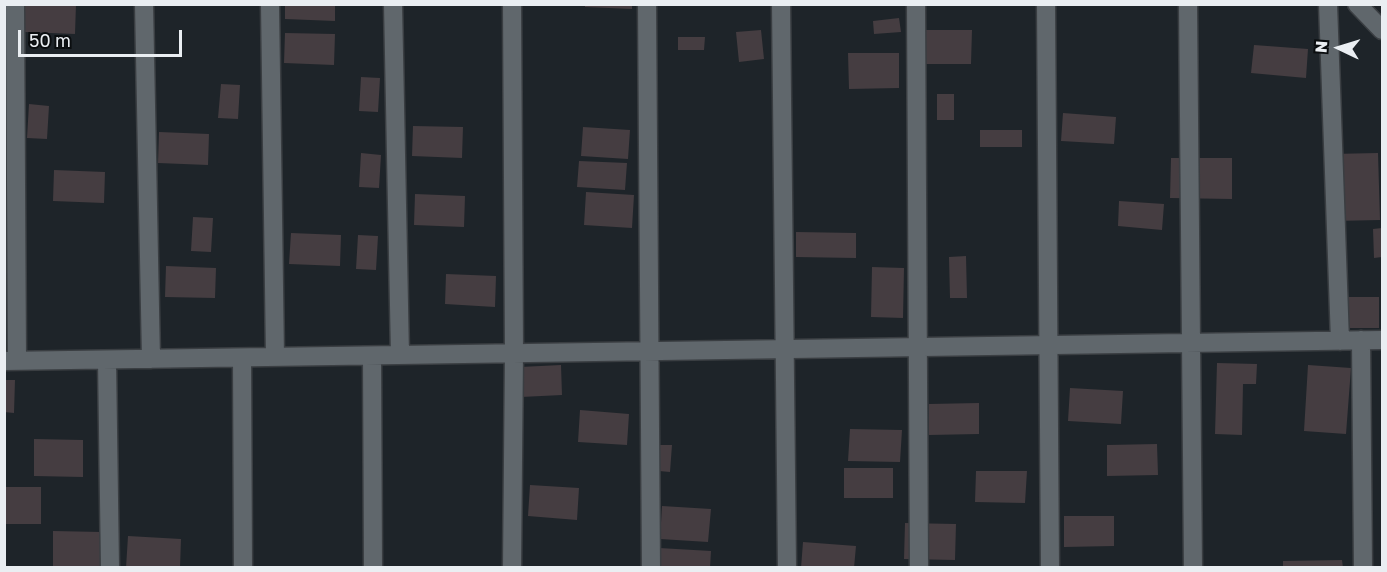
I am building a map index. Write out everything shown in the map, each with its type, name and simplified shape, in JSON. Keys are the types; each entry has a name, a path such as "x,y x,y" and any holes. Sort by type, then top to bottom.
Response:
{"street":[{"path":"15,4 11,361 1383,340"},
{"path":"144,4 151,359"},
{"path":"270,4 275,357"},
{"path":"393,4 400,355"},
{"path":"512,4 514,353 512,567"},
{"path":"647,4 651,567"},
{"path":"781,4 787,567"},
{"path":"916,4 919,567"},
{"path":"1046,4 1050,567"},
{"path":"1188,4 1194,567"},
{"path":"1328,4 1340,341"},
{"path":"1357,4 1383,30"},
{"path":"1361,340 1363,567"},
{"path":"372,356 373,567"},
{"path":"242,358 243,567"},
{"path":"107,360 110,567"}],"building":[{"path":"25,4 76,4 75,34 24,32"},
{"path":"285,4 335,4 335,21 285,19"},
{"path":"585,4 632,4 632,9 585,7"},
{"path":"899,18 901,32 874,34 873,21"},
{"path":"761,30 764,59 739,62 736,32"},
{"path":"922,30 972,30 971,64 922,64"},
{"path":"285,33 335,34 334,65 284,63"},
{"path":"678,37 705,37 704,50 678,50"},
{"path":"1254,45 1308,49 1306,78 1251,73"},
{"path":"848,53 899,53 899,88 849,89"},
{"path":"361,77 380,78 378,112 359,111"},
{"path":"221,84 240,85 238,119 218,118"},
{"path":"937,94 954,94 954,120 937,120"},
{"path":"29,104 49,106 47,139 27,138"},
{"path":"1063,113 1116,117 1114,144 1061,141"},
{"path":"413,126 463,127 462,158 412,156"},
{"path":"583,127 630,130 628,159 581,156"},
{"path":"980,130 1022,130 1022,147 980,147"},
{"path":"159,132 209,134 208,165 158,163"},
{"path":"361,153 381,155 379,188 359,187"},
{"path":"1378,153 1380,220 1334,221 1332,154"},
{"path":"1171,158 1232,158 1232,199 1170,198"},
{"path":"579,161 627,163 625,190 577,187"},
{"path":"54,170 105,172 104,203 53,201"},
{"path":"586,192 634,195 632,228 584,225"},
{"path":"415,194 465,196 464,227 414,225"},
{"path":"1119,201 1164,204 1162,230 1118,226"},
{"path":"193,217 213,218 211,252 191,251"},
{"path":"1382,228 1382,257 1374,258 1373,229"},
{"path":"796,232 856,233 856,258 796,257"},
{"path":"291,233 341,235 340,266 289,264"},
{"path":"358,235 378,236 376,270 356,269"},
{"path":"966,256 967,298 950,298 949,257"},
{"path":"166,266 216,268 215,298 165,297"},
{"path":"872,267 904,268 903,318 871,317"},
{"path":"446,274 496,276 495,307 445,304"},
{"path":"1335,297 1379,297 1379,328 1334,328"},
{"path":"1217,363 1257,364 1256,384 1243,384 1242,435 1215,434"},
{"path":"561,365 562,395 521,397 520,367"},
{"path":"1308,365 1351,368 1346,434 1304,431"},
{"path":"4,380 15,380 14,413 4,412"},
{"path":"1070,388 1123,391 1121,424 1068,421"},
{"path":"979,403 979,434 929,435 929,404"},
{"path":"580,410 629,414 627,445 578,442"},
{"path":"850,429 902,430 900,462 848,461"},
{"path":"34,439 83,440 83,477 34,476"},
{"path":"1157,444 1158,475 1107,476 1107,445"},
{"path":"660,445 672,445 670,472 659,471"},
{"path":"844,468 893,468 893,498 844,498"},
{"path":"976,471 1027,471 1025,503 975,502"},
{"path":"530,485 579,488 577,520 528,516"},
{"path":"4,487 41,487 41,524 4,524"},
{"path":"662,506 711,509 708,542 660,539"},
{"path":"1064,516 1114,516 1114,546 1064,547"},
{"path":"905,523 956,524 955,560 904,559"},
{"path":"53,531 102,532 102,568 53,568"},
{"path":"128,536 181,539 180,568 126,568"},
{"path":"803,542 856,546 854,568 801,568"},
{"path":"659,548 711,551 710,568 658,568"},
{"path":"1342,560 1343,568 1283,568 1283,561"}]}
